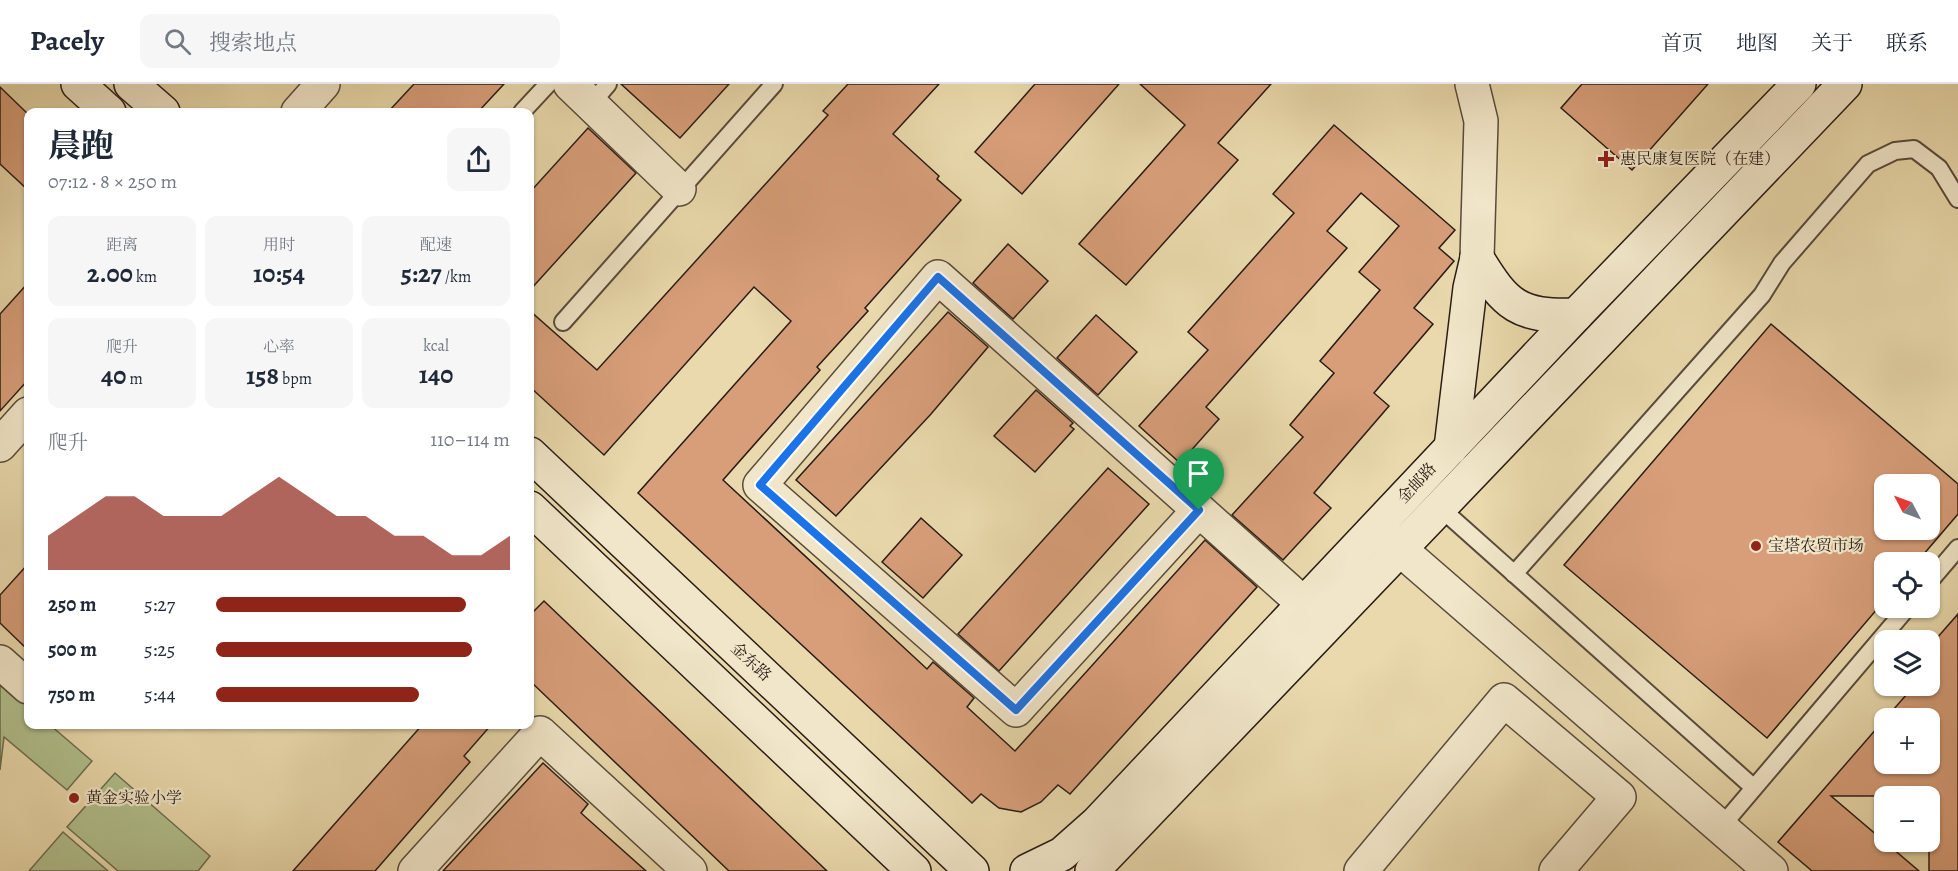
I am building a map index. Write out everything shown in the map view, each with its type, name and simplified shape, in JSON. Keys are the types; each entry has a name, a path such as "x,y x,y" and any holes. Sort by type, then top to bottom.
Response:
{"street":[{"path":"78,84 105,108"},
{"path":"131,84 158,108"},
{"path":"301,108 323,84"},
{"path":"1450,448 1470,288 1477,258 1481,121 1472,84"},
{"name":"金邮路","path":"1027,871 1062,854 1098,823 1576,315 1799,84"},
{"name":"金邮路","path":"1092,871 1845,84"},
{"path":"590,91 679,189"},
{"path":"1477,258 1494,286 1510,302 1527,311 1547,316 1576,315"},
{"path":"1199,510 1016,710 760,485 938,277 1199,510 1304,604"},
{"path":"0,445 24,418"},
{"name":"金东路","path":"534,458 972,871"},
{"path":"534,512 914,871"},
{"path":"1376,528 1771,871"},
{"path":"0,662 24,683"},
{"path":"1361,871 1504,700 1619,797 1556,871"},
{"path":"415,871 540,733 690,871"}],"lane":[{"path":"526,108 548,84"},
{"path":"563,322 774,84"},
{"path":"1514,574 1762,295 1782,263 1868,164 1895,151 1914,149 1939,168 1958,199"},
{"path":"1415,486 1753,787"},
{"path":"1940,569 1958,548"},
{"path":"1720,828 1898,618"}],"green space":[{"path":"0,681 24,702 24,729 55,729 92,761 67,790 4,737 0,770"},
{"path":"115,773 210,856 198,871 118,871 67,827"},
{"path":"63,832 108,871 29,871"}],"building":[{"path":"414,84 504,84 482,108 392,108"},
{"path":"621,84 729,84 680,138"},
{"path":"848,84 939,84 893,134 939,176 937,179 961,200 865,308 868,311 817,367 820,370 723,480 927,669 933,662 974,698 967,707 1015,751 1205,540 1257,587 1070,794 1058,785 1041,802 1021,812 999,808 981,794 972,803 638,493 791,321 754,287 604,455 534,391 534,315 597,370 828,115 823,111"},
{"path":"1035,84 1119,84 1022,194 975,152"},
{"path":"1140,84 1271,84 1218,143 1238,160 1126,285 1079,244 1185,125"},
{"path":"1582,84 1708,84 1632,170 1561,108"},
{"path":"0,87 24,110 24,186 0,164"},
{"path":"1334,125 1455,230 1439,248 1454,261 1414,308 1433,324 1374,393 1389,406 1314,493 1331,508 1283,560 1232,515 1303,437 1290,425 1334,373 1320,361 1380,290 1359,272 1399,226 1361,193 1327,231 1347,248 1206,407 1219,419 1180,463 1139,426 1208,350 1188,332 1294,213 1273,194"},
{"path":"588,128 636,173 534,286 534,188"},
{"path":"1008,244 1048,281 1013,319 973,283"},
{"path":"24,287 24,384 0,411 0,314"},
{"path":"948,312 988,347 931,414 836,516 796,480"},
{"path":"1096,315 1137,352 1098,395 1057,358"},
{"name":"宝塔农贸市场","path":"1771,324 1958,484 1958,514 1940,535 1940,474 1874,474 1874,540 1936,540 1926,552 1874,552 1874,613 1767,738 1564,565"},
{"path":"1036,390 1073,423 1070,426 1074,429 1035,472 994,436"},
{"path":"1108,468 1149,504 999,671 958,634"},
{"path":"921,518 962,555 923,598 882,562"},
{"path":"24,568 24,646 0,623 0,595"},
{"path":"544,601 827,871 729,871 534,685 534,611"},
{"path":"1958,614 1958,871 1929,871 1929,852 1940,852 1940,786 1874,786 1874,796 1831,796 1874,833 1874,852 1897,852 1919,871 1812,871 1778,842 1874,732 1874,774 1940,774 1940,708 1895,708 1905,696 1940,696 1940,634"},
{"path":"419,729 488,729 464,756 470,762 375,871 293,871"},
{"path":"543,763 588,804 581,813 646,871 443,871"}],"place":[{"name":"惠民康复医院（在建）","path":"1606,159"},
{"name":"宝塔农贸市场","path":"1756,546"},
{"name":"黄金实验小学","path":"74,798"}],"route":[{"path":"938,277 1199,510 1016,710 760,485 938,277"}]}
